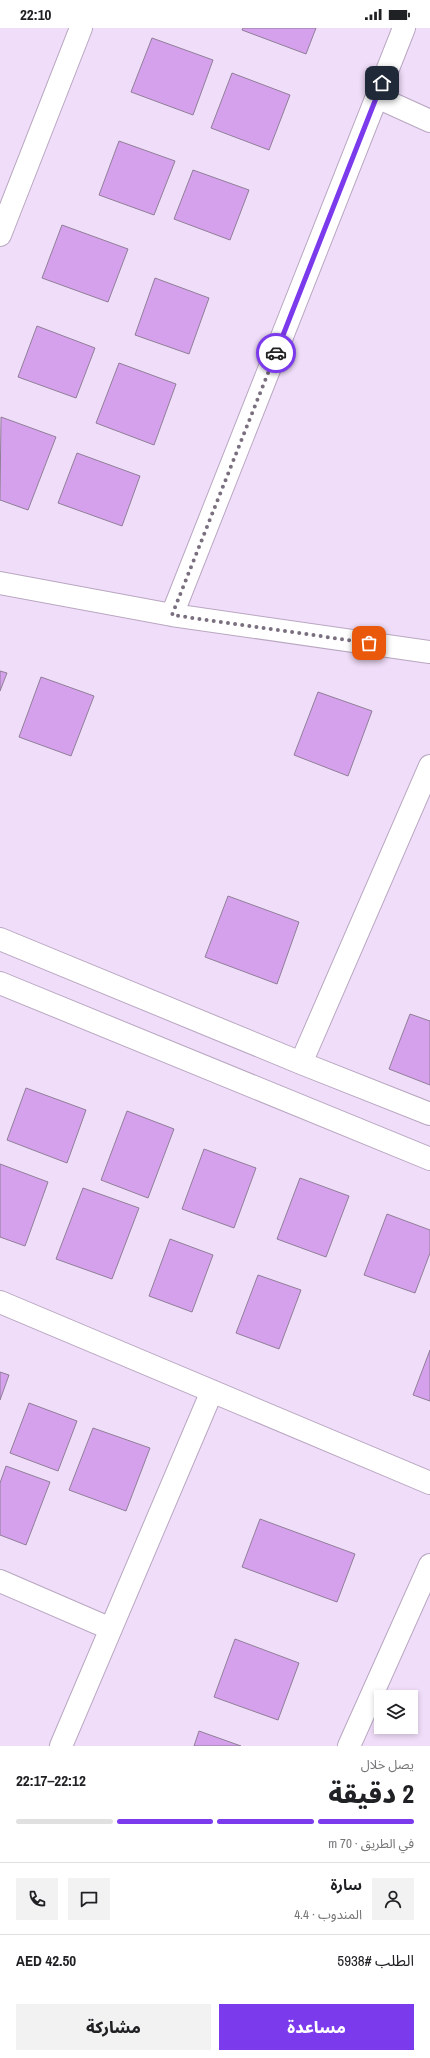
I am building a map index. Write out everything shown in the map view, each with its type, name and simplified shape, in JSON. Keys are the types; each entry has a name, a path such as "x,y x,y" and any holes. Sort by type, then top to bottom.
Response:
{"street":[{"path":"0,235 81,28"},
{"path":"172,615 404,28"},
{"path":"377,97 430,121"},
{"path":"0,583 172,615 430,652"},
{"path":"301,1064 430,766"},
{"path":"0,938 301,1064 430,1114"},
{"path":"0,983 430,1159"},
{"path":"0,1302 430,1483"},
{"path":"61,1746 212,1391"},
{"path":"349,1746 430,1565"},
{"path":"0,1581 111,1629"}],"building":[{"path":"243,28 316,28 306,54 242,30"},
{"path":"152,38 213,60 193,115 131,92"},
{"path":"232,73 290,95 269,150 211,128"},
{"path":"119,141 175,161 154,215 99,195"},
{"path":"193,170 249,190 230,240 174,219"},
{"path":"62,225 128,249 108,302 42,278"},
{"path":"155,278 209,298 189,354 135,335"},
{"path":"37,326 95,348 76,398 18,377"},
{"path":"119,363 176,384 154,445 96,423"},
{"path":"1,417 56,437 28,510 0,500"},
{"path":"77,453 140,476 122,526 58,503"},
{"path":"0,671 7,673 0,691"},
{"path":"41,677 94,696 71,756 19,737"},
{"path":"318,692 372,711 348,776 294,755"},
{"path":"228,896 299,922 277,984 205,957"},
{"path":"410,1014 430,1021 430,1085 389,1069"},
{"path":"26,1088 86,1110 67,1163 7,1140"},
{"path":"127,1111 174,1129 148,1198 101,1180"},
{"path":"204,1149 256,1168 234,1228 182,1209"},
{"path":"0,1164 48,1182 25,1246 0,1237"},
{"path":"300,1178 349,1196 326,1257 277,1239"},
{"path":"83,1188 139,1208 112,1279 56,1259"},
{"path":"387,1214 430,1230 430,1253 415,1293 364,1275"},
{"path":"170,1239 213,1255 192,1312 149,1296"},
{"path":"258,1275 301,1290 279,1349 236,1333"},
{"path":"430,1350 430,1401 413,1395"},
{"path":"0,1372 9,1375 0,1400"},
{"path":"29,1403 77,1421 58,1471 10,1453"},
{"path":"93,1428 150,1448 126,1511 69,1490"},
{"path":"6,1466 50,1482 26,1545 0,1535 0,1483"},
{"path":"260,1519 355,1554 337,1602 242,1567"},
{"path":"235,1639 299,1663 278,1720 214,1697"},
{"path":"199,1731 241,1746 194,1746"}],"way so far":[{"path":"276,353 172,615 369,643"}],"route":[{"path":"276,353 382,83"}]}
